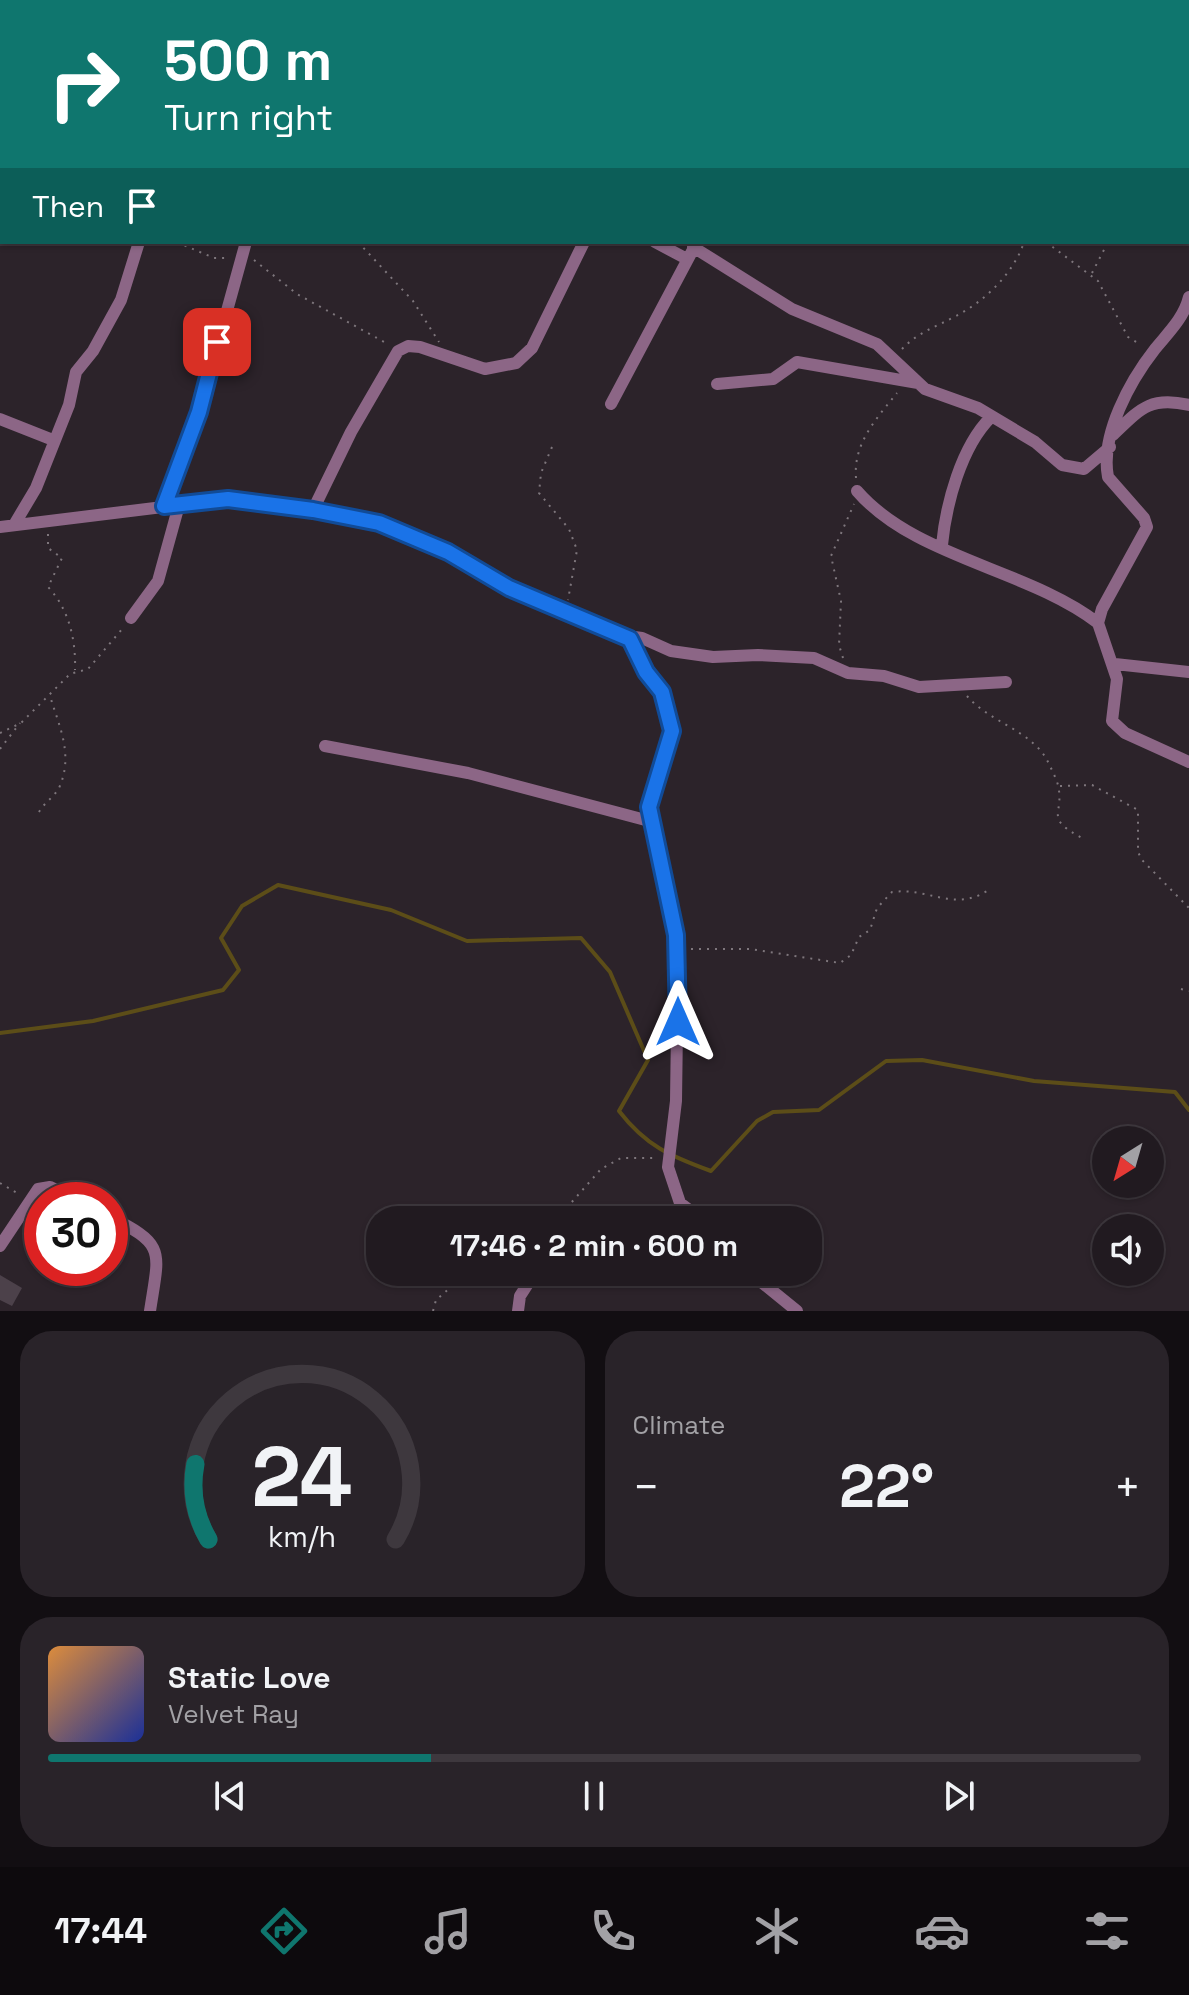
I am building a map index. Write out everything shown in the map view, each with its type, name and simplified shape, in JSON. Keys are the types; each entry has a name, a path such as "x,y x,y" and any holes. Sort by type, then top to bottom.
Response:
{"street":[{"path":"14,525 36,488 69,405 76,372 93,351 121,300 138,244"},
{"path":"313,510 351,432 393,357 402,349 420,347 485,369 516,363 526,356 583,244"},
{"path":"659,244 687,259"},
{"path":"611,404 695,244 792,309 870,340 891,358 911,383"},
{"path":"164,506 199,412 244,251"},
{"path":"1189,297 1183,314 1152,352 1125,400 1111,442 1108,477 1144,518 1147,527 1102,609 1098,623 1103,645 1115,664 1117,679 1111,711 1117,728 1189,762"},
{"path":"717,384 773,379 797,362 911,383 941,397 978,408 1035,442 1062,465 1074,469 1091,466 1151,403 1167,399 1189,405"},
{"path":"942,545 945,520 967,450 991,417"},
{"path":"0,419 53,440"},
{"path":"857,491 879,513 1003,577 1054,594 1098,623"},
{"path":"0,527 228,499 313,510 365,520 402,533 448,552 509,588 671,651 713,657 758,655 814,658 848,673 884,676 919,687 1006,682"},
{"path":"131,618 158,581 179,505"},
{"path":"627,636 662,692 672,731 667,756 650,795 678,949 676,1101 668,1156 671,1182 684,1206"},
{"path":"1115,664 1189,672"},
{"path":"325,746 468,773 653,822"},
{"path":"2,1247 24,1210"},
{"path":"128,1226 143,1233 153,1243 155,1263 150,1311"},
{"path":"518,1311 520,1296 526,1286"},
{"path":"766,1286 797,1311"}],"path":[{"path":"181,244 219,259 244,251 297,294 373,338 402,349"},
{"path":"360,244 413,301 435,332 444,354"},
{"path":"891,358 918,334 962,313 994,287 1012,268 1023,244"},
{"path":"1049,244 1103,286 1128,337 1152,352"},
{"path":"1091,274 1107,244"},
{"path":"848,673 839,645 841,601 831,556 857,491 856,458 860,447 872,424 911,383"},
{"path":"552,447 541,473 539,493 569,529 579,556 565,612"},
{"path":"51,520 46,544 62,558 48,587 57,595 73,631 75,671"},
{"path":"0,749 21,723 75,671 88,669 94,664 131,618"},
{"path":"958,686 989,718 1041,751 1058,786 1057,816 1062,825 1084,839"},
{"path":"39,812 59,787 65,759 61,724 49,695"},
{"path":"0,733 21,723"},
{"path":"1058,786 1092,785 1138,810 1138,852 1142,860 1189,908"},
{"path":"678,949 750,949 840,963 851,955 859,937 870,930 877,908 892,892 921,891 962,902 987,891"},
{"path":"1181,989 1189,991"},
{"path":"568,1206 601,1169 621,1158 668,1156"},
{"path":"0,1183 24,1193"},
{"path":"433,1311 436,1300 452,1286"}],"building":[{"path":"0,1275 22,1288 12,1306 0,1300"}],"waterway":[{"path":"0,1033 93,1021 223,990 239,970 221,938 242,906 278,885 391,910 467,941 581,938 610,972 648,1060 619,1111 649,1141 711,1171 757,1121 773,1112 819,1110 886,1061 922,1060 1034,1081 1175,1092 1189,1110"}],"route":[{"path":"217,342 199,412 164,506 228,499 313,510 379,523 448,552 509,588 608,631 626,635 636,647 646,672 662,692 672,731 667,756 650,795 649,807 676,935 678,1022"}]}
